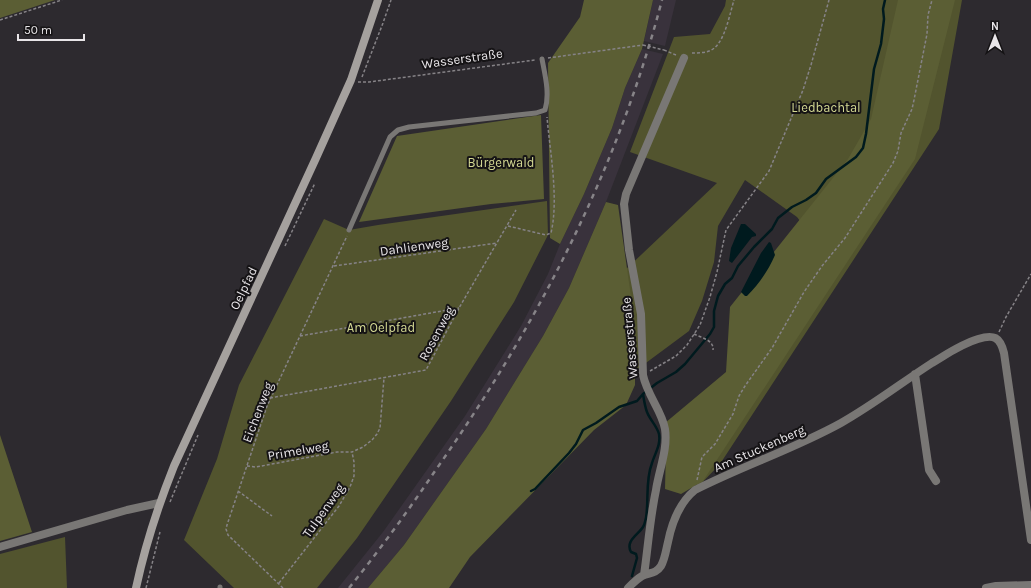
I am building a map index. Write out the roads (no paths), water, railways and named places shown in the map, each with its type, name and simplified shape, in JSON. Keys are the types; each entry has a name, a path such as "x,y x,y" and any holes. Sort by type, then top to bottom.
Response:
{"street":[{"name":"Oelpfad","path":"136,588 148,537 159,503 191,428 351,80 378,0"},
{"name":"Wasserstraße","path":"647,575 652,512 665,441 663,422 645,384 643,374 641,314 629,250 624,204 626,194 684,58"},
{"name":"Am Stuckenberg","path":"647,575 661,566 665,557 670,531 682,504 687,496 698,488 828,429 878,400 915,374 954,350 978,338 987,337 996,338 1002,344 1004,353 1031,540"},
{"path":"915,374 929,470 936,480"},
{"path":"0,548 127,510 159,503"},
{"path":"628,588 647,575"},
{"path":"986,588 996,586 1031,585"}],"lane":[{"path":"349,230 390,137 398,130 409,127 536,113 545,110 547,102 542,59"}],"water":[{"path":"741,224 745,224 756,234 756,236 752,237 732,263 729,261 731,248"},
{"path":"769,242 771,243 775,255 759,282 747,296 745,296 741,292 761,253"}],"waterway":[{"path":"531,491 535,489 569,453 576,444 583,430 619,407 637,401 657,383 676,372 685,364 714,327 714,311 718,296 725,284 732,278 738,266 772,229 778,218 792,207 816,193 826,179 856,157 863,148 874,69 881,44 885,0"},
{"path":"632,576 637,558 636,554 631,552 630,545 633,538 645,524 650,470 659,442 659,434 647,412 643,394"}],"railway":[{"path":"349,588 404,516 472,416 507,361 570,246 597,187 622,126 643,64 662,0"}],"park label":[{"name":"Liedbachtal","path":"826,107"},
{"name":"Bürgerwald","path":"501,162"},
{"name":"Am Oelpfad","path":"381,327"}]}
